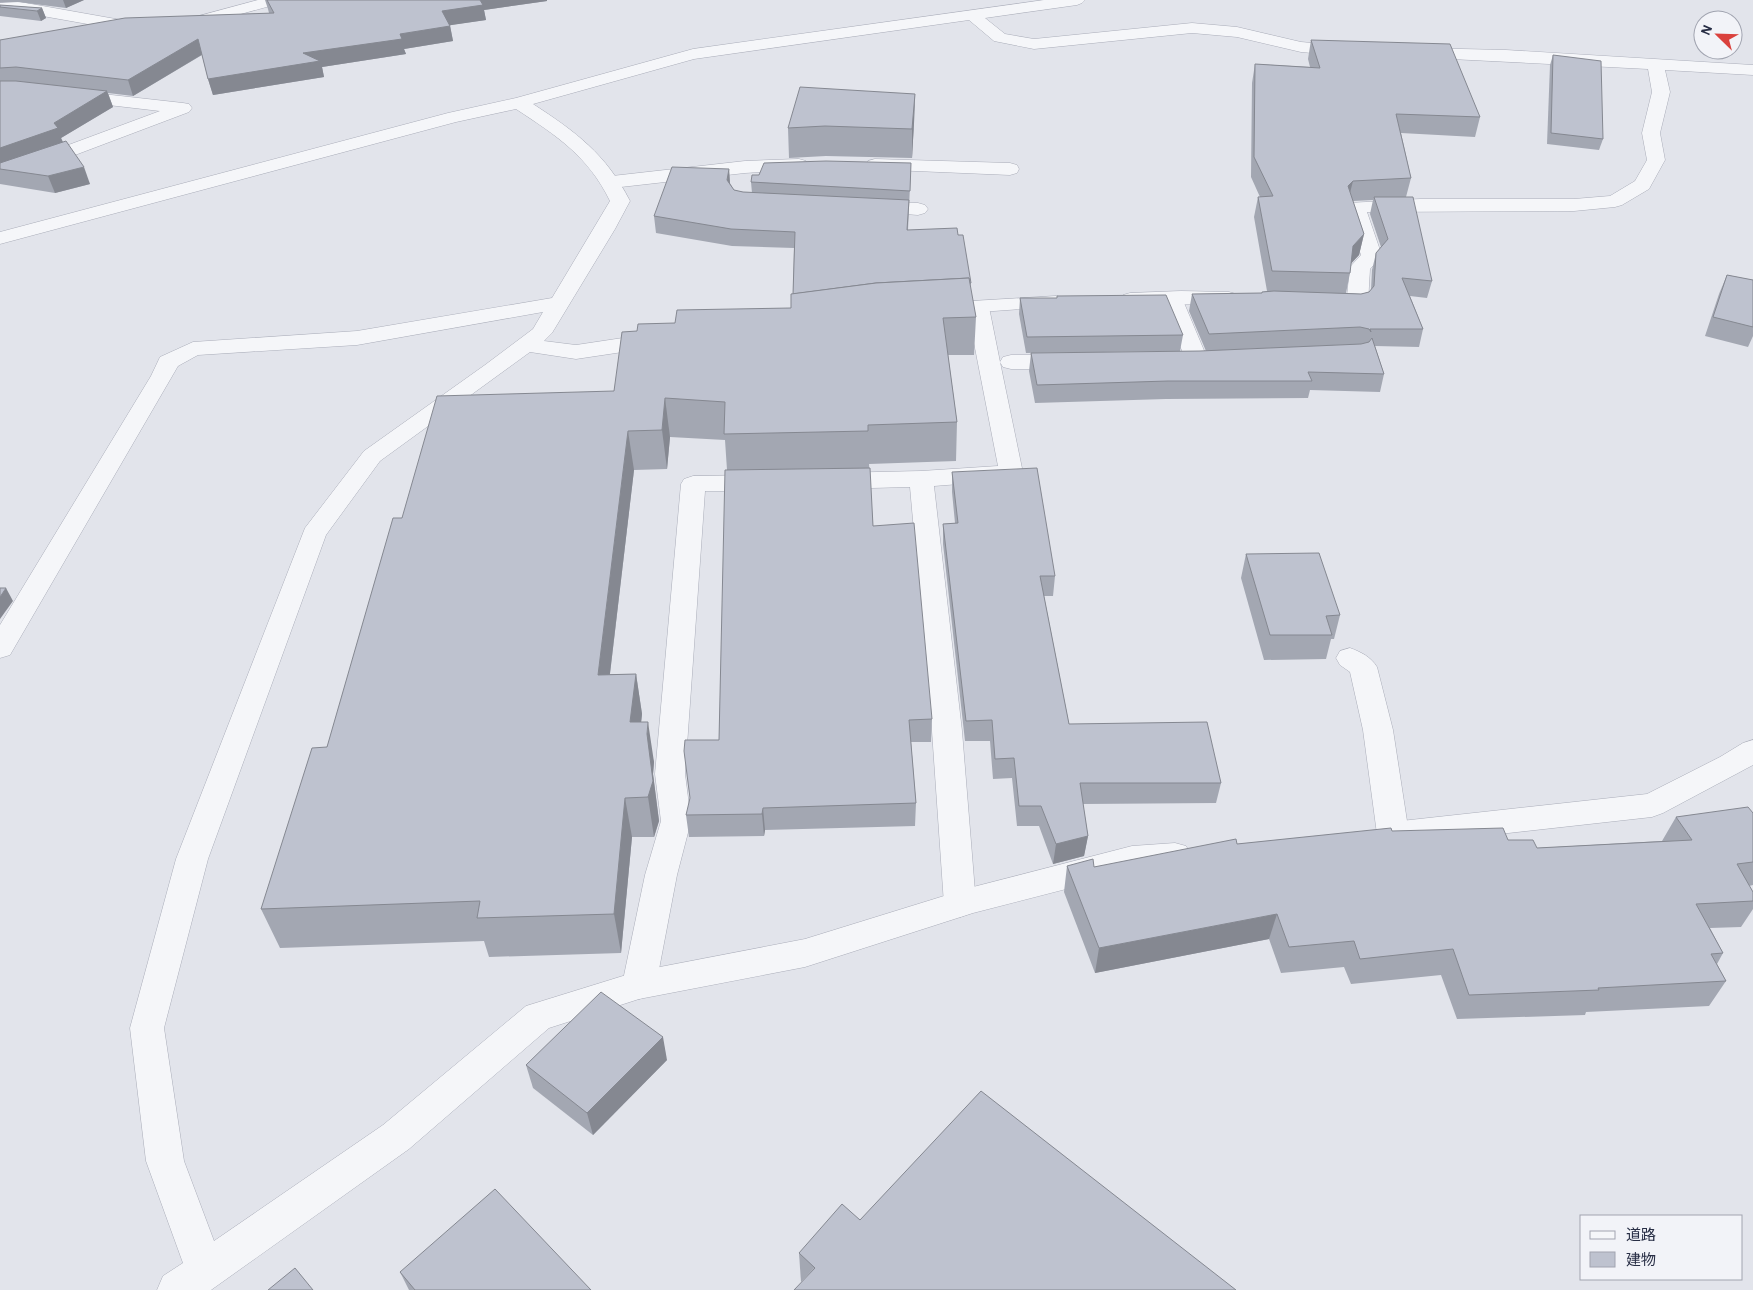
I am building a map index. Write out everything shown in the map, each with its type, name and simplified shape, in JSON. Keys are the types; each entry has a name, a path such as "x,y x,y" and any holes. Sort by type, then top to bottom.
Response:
{"street":[{"path":"0,8 20,7 127,26 165,26 207,20 276,0"},
{"path":"0,238 454,117 520,103 693,54 1077,0"},
{"path":"973,15 994,36 1009,41 1034,44 1192,28 1237,32 1301,47 1362,52"},
{"path":"1400,53 1506,55 1753,70"},
{"path":"1308,301 1357,303 1360,267 1372,256 1355,207 1574,205 1615,201 1642,186 1656,160 1651,134 1661,92 1656,64"},
{"path":"0,90 22,90 183,108 69,151 0,174"},
{"path":"205,1270 164,1161 147,1028 192,859 314,534 372,456 493,370 540,333 605,230 620,200 604,169 578,142 520,103"},
{"path":"612,182 743,177 817,164"},
{"path":"855,165 1010,169"},
{"path":"850,206 918,209"},
{"path":"1148,360 1206,359 1171,298"},
{"path":"1114,300 1171,298 1250,299"},
{"path":"922,310 1076,301"},
{"path":"0,648 162,376 168,362 193,349 357,338 559,303"},
{"path":"812,482 1011,474 978,306"},
{"path":"524,345 576,352 679,337"},
{"path":"1011,362 1089,361"},
{"path":"921,479 947,731 960,904"},
{"path":"639,985 662,876 676,821 670,774 693,484 782,482"},
{"path":"1350,658 1362,667 1378,730 1379,835 1652,805 1732,765 1753,751"},
{"path":"177,1290 396,1137 538,1017 639,985 805,953 960,904 1132,859 1200,852"}],"building":[{"path":"267,0 480,0 483,5 442,11 450,26 400,34 402,39 303,53 320,61 208,79 198,39 128,80 16,67 0,68 0,40 125,18 274,13"},
{"path":"0,5 42,8 37,11 0,7"},
{"path":"1311,40 1450,44 1480,117 1396,114 1411,178 1353,181 1348,186 1364,234 1353,246 1350,273 1272,271 1258,197 1273,196 1254,157 1255,64 1320,68"},
{"path":"1553,55 1601,61 1603,139 1551,133"},
{"path":"0,81 107,91 54,123 58,128 0,148"},
{"path":"800,87 915,94 912,129 825,126 788,128"},
{"path":"66,141 84,167 48,176 0,169 0,163"},
{"path":"826,161 911,163 910,191 751,182 752,175 759,175 764,163"},
{"path":"672,167 729,169 727,180 734,190 743,192 909,200 907,230 957,228 958,235 963,235 971,283 969,283 969,278 876,283 793,294 795,232 731,229 654,216"},
{"path":"1374,197 1413,197 1432,281 1402,278 1423,329 1370,329 1371,332 1369,329 1360,327 1209,334 1192,294 1262,293 1274,291 1361,294 1369,292 1374,286 1376,253 1388,239"},
{"path":"1727,275 1753,280 1753,327 1713,317"},
{"path":"969,278 976,317 943,318 957,422 868,425 868,431 724,434 725,402 665,398 662,430 628,431 598,675 636,674 630,722 648,722 647,734 653,781 648,797 625,798 614,914 477,918 480,901 261,909 312,748 327,747 393,518 402,518 437,396 614,391 622,332 637,331 638,324 675,323 677,310 791,308 791,294 876,283"},
{"path":"1166,295 1183,335 1027,337 1020,298 1057,298 1057,296"},
{"path":"1372,338 1384,374 1308,372 1312,381 1168,381 1037,385 1031,353 1200,351 1361,344 1369,342"},
{"path":"870,468 873,526 914,523 932,719 909,720 916,803 763,808 762,814 686,815 690,798 684,751 685,740 719,740 725,470"},
{"path":"1037,468 1055,576 1040,576 1069,724 1207,722 1221,783 1080,783 1088,836 1056,844 1041,806 1019,806 1014,758 995,759 992,720 966,721 943,524 958,523 952,472"},
{"path":"1319,553 1340,615 1326,616 1332,635 1270,635 1246,554"},
{"path":"0,588 6,588 0,597"},
{"path":"1748,807 1753,813 1753,862 1737,864 1753,892 1753,901 1696,904 1723,953 1711,954 1726,981 1598,988 1599,990 1469,995 1453,949 1360,959 1354,941 1289,947 1277,914 1099,948 1067,866 1093,859 1094,867 1236,839 1237,844 1391,828 1392,831 1503,828 1508,840 1533,840 1537,848 1692,840 1676,817"},
{"path":"601,992 663,1037 587,1113 526,1065"},
{"path":"981,1091 1236,1290 794,1290 815,1268 799,1253 842,1204 860,1220"},
{"path":"495,1189 591,1290 415,1290 400,1272"},
{"path":"295,1268 313,1290 268,1290"}]}
